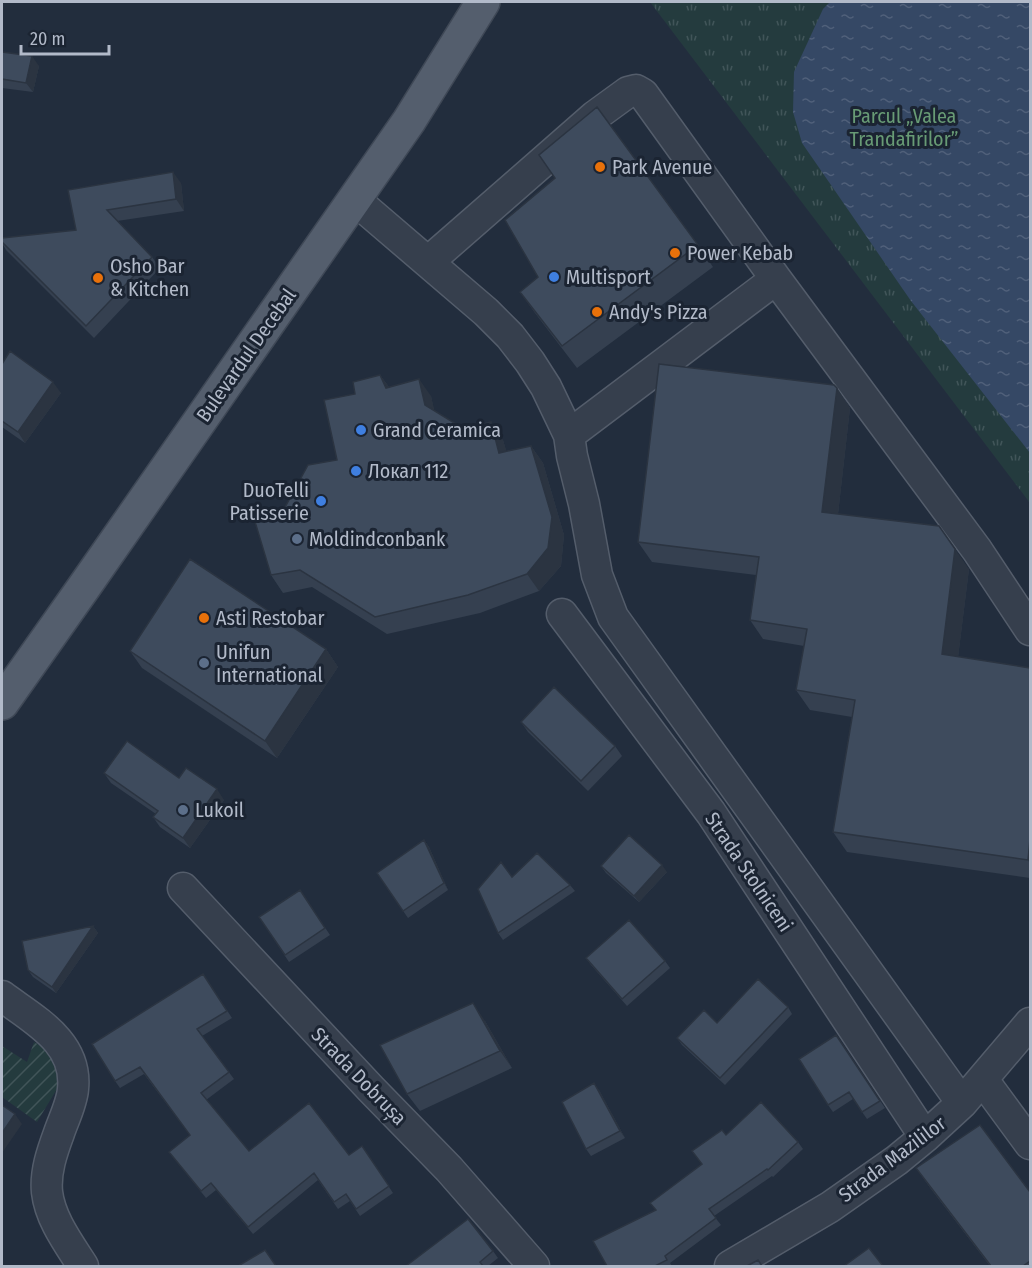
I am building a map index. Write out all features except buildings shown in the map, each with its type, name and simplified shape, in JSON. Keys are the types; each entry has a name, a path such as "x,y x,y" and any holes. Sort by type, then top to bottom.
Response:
{"main road":[{"name":"Bulevardul Decebal","path":"2,703 409,121 483,2"}],"street":[{"path":"428,262 595,116 628,92 636,90 643,94 776,279 977,550 1030,630"},
{"path":"354,199 486,312 510,336 530,362 546,387 569,435 597,575 613,617 962,1103"},
{"path":"569,435 776,279"},
{"name":"Strada Stolniceni","path":"562,614 711,813 925,1137"},
{"name":"Strada Dobrușa","path":"183,888 362,1080 449,1169 534,1266"},
{"path":"2,996 51,1033 67,1053 72,1070 73,1090 51,1155 47,1193 55,1218 82,1266"},
{"name":"Strada Mazililor","path":"730,1266 830,1207 897,1160 962,1103 1030,1023"},
{"path":"983,1080 1030,1144"}],"green space":[{"name":"Parcul „Valea Trandafirilor”","path":"650,2 1030,2 1030,503"},
{"path":"34,1042 53,1053 60,1084 37,1122 2,1097 2,1046 27,1062"}],"water":[{"name":"Parcul „Valea Trandafirilor”","path":"830,2 1030,2 1030,453 911,301 802,143 793,112 794,72 823,9"}],"place":[{"name":"Park Avenue","path":"600,167"},
{"name":"Power Kebab","path":"675,253"},
{"name":"Multisport","path":"554,277"},
{"name":"Osho Bar & Kitchen","path":"98,278"},
{"name":"Andy's Pizza","path":"597,312"},
{"name":"Grand Ceramica","path":"361,430"},
{"name":"Локал 112","path":"356,471"},
{"name":"DuoTelli Patisserie","path":"321,501"},
{"name":"Moldindconbank","path":"297,539"},
{"name":"Asti Restobar","path":"204,618"},
{"name":"Unifun International","path":"204,663"},
{"name":"Lukoil","path":"183,810"}]}
